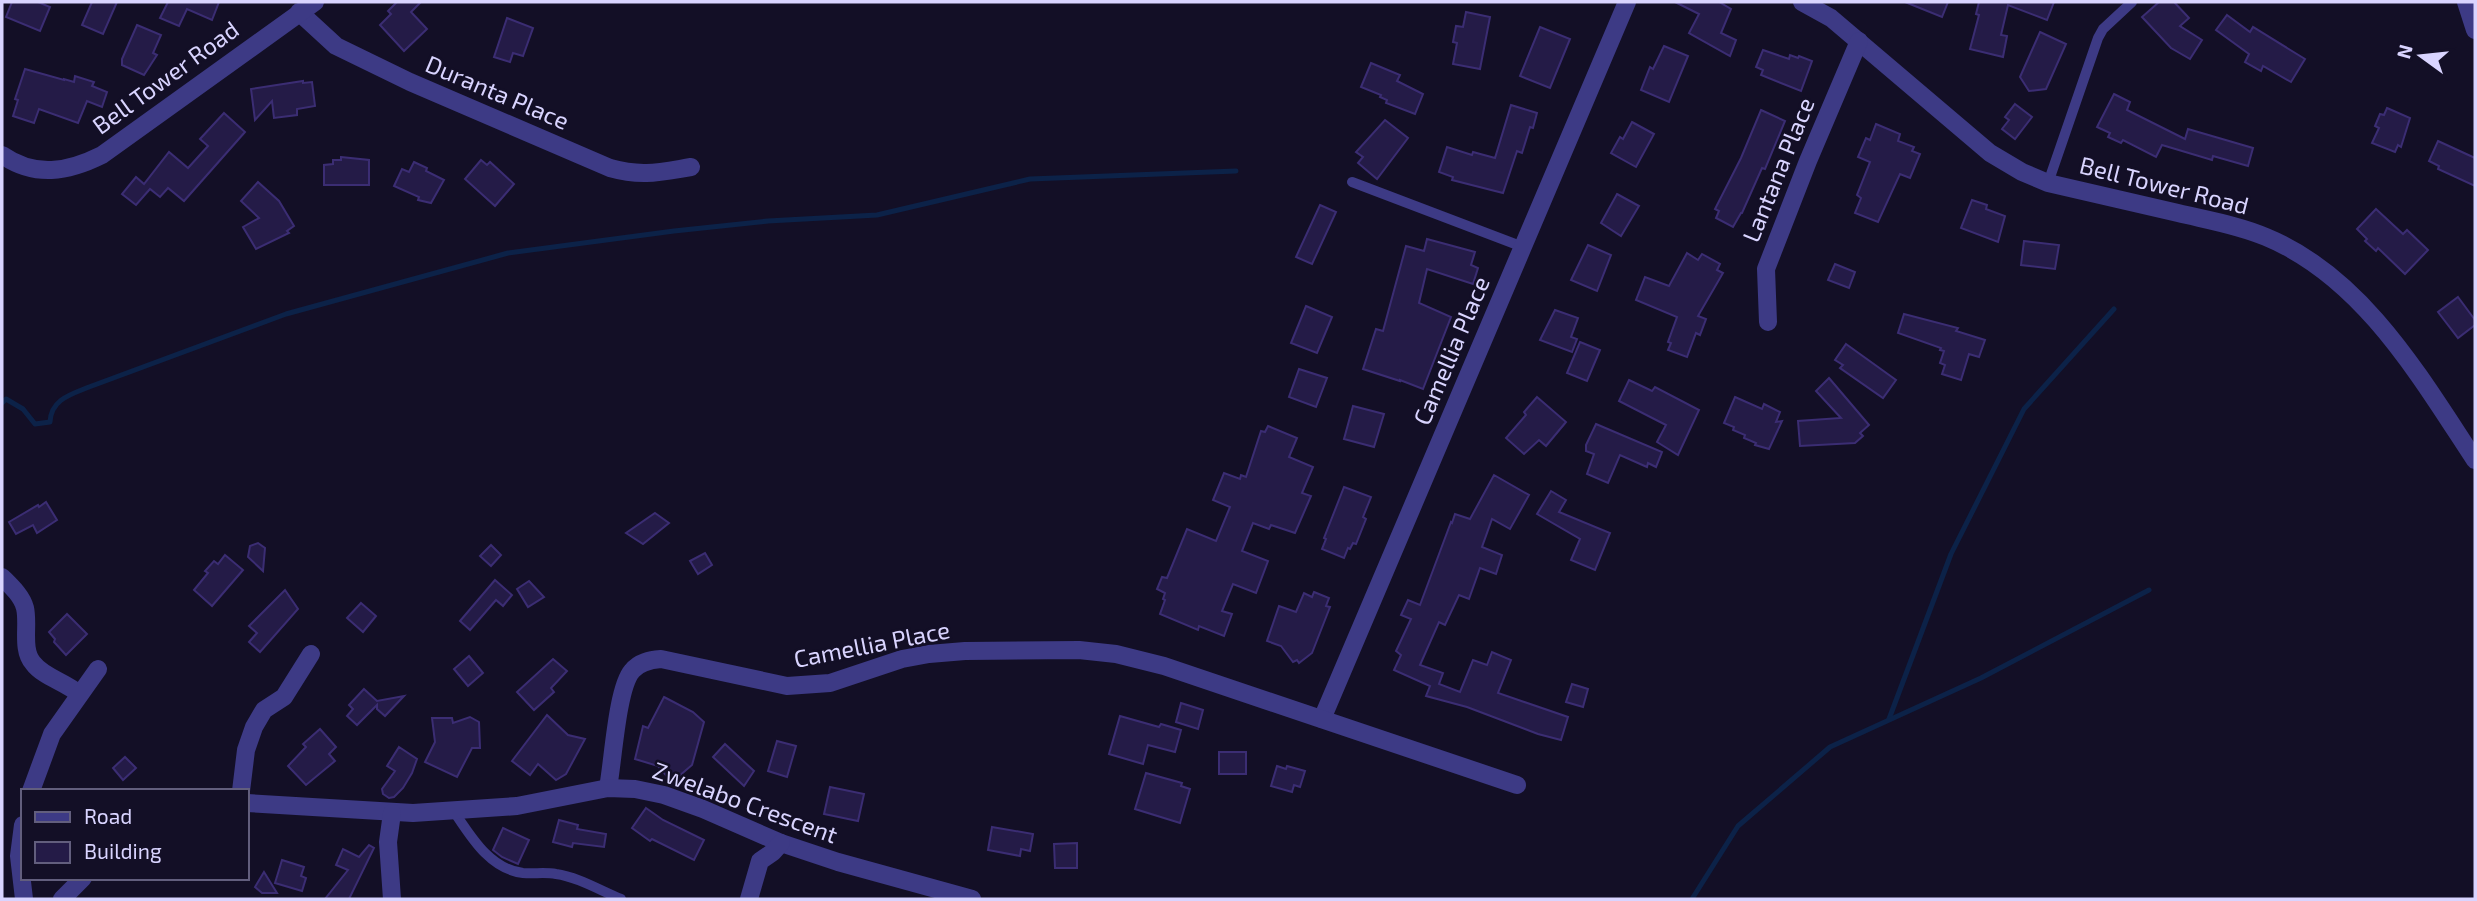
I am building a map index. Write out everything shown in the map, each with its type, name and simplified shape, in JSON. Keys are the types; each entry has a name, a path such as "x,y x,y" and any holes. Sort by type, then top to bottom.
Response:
{"street":[{"name":"Camellia Place","path":"1322,719 1627,2"},
{"name":"Bell Tower Road","path":"1802,2 1830,18 1859,41 1990,153 2022,172 2048,183 2225,224 2266,237 2299,254 2339,284 2377,323 2408,360 2475,460"},
{"path":"2466,2 2475,30"},
{"name":"Bell Tower Road","path":"2,155 11,162 37,171 57,172 81,166 107,152 310,5"},
{"name":"Duranta Place","path":"310,5 320,34 336,46 410,82 610,168 632,174 691,167"},
{"name":"Lantana Place","path":"1768,322 1766,269 1859,41"},
{"path":"2,578 17,593 25,608 27,649 32,662 40,670 66,683 79,694"},
{"name":"Camellia Place","path":"608,788 622,691 632,670 650,660 661,659 787,686 830,682 902,659 929,654 1006,649 1079,650 1116,654 1164,666 1517,785"},
{"path":"241,789 249,738 254,727 264,710 288,692 311,654"},
{"path":"32,789 52,734 98,669"},
{"name":"Zwelabo Crescent","path":"248,803 392,813 517,806 608,788 635,789 664,795 703,809 781,843 838,862 972,899"},
{"path":"392,813 388,842 392,899"},
{"path":"21,840 21,873"},
{"path":"749,899 760,861 774,852 781,843"},
{"path":"22,880 24,899"},
{"path":"62,899 81,880"}],"lane":[{"path":"2048,183 2098,38 2132,2"},
{"path":"1352,182 1523,247"},
{"path":"453,810 484,852 511,870 556,874 621,899"}],"building":[{"path":"12,2 38,2 50,7 40,31 6,17"},
{"path":"92,2 117,2 103,34 82,25"},
{"path":"168,2 219,2 212,20 187,9 179,26 160,18"},
{"path":"397,2 421,2 411,12 427,29 404,51 380,25 391,14 388,11"},
{"path":"1675,2 1719,2 1731,9 1721,33 1736,40 1730,56 1689,33 1699,14"},
{"path":"1905,2 1948,2 1942,17"},
{"path":"1979,2 2054,2 2047,20 2008,5 2001,35 2007,36 2003,57 1970,49 1979,15 1976,14"},
{"path":"2159,2 2174,2 2189,18 2180,26 2202,40 2190,59 2171,48 2142,17"},
{"path":"1466,12 1490,17 1480,69 1453,64 1457,43 1453,42 1456,26 1463,27"},
{"path":"2227,15 2250,32 2253,27 2305,59 2291,82 2263,66 2261,71 2245,62 2249,54 2216,30"},
{"path":"507,18 533,28 523,56 513,53 510,62 494,57"},
{"path":"137,25 161,35 153,53 157,55 144,75 122,65 122,59"},
{"path":"1540,27 1570,39 1550,88 1520,76"},
{"path":"2040,32 2066,44 2046,89 2029,91 2020,77"},
{"path":"1664,46 1688,56 1669,102 1641,90 1650,67 1653,69"},
{"path":"1763,50 1789,59 1790,55 1812,61 1801,91 1761,75 1763,70 1756,67"},
{"path":"1371,63 1400,75 1397,81 1423,94 1415,114 1386,103 1387,100 1380,97 1381,95 1361,87"},
{"path":"25,69 74,82 75,76 94,82 92,86 107,92 102,107 87,101 78,123 39,109 34,123 13,116 18,100 15,99"},
{"path":"312,82 315,106 297,109 297,115 274,118 272,101 255,120 251,89"},
{"path":"2114,94 2130,102 2127,110 2185,139 2188,129 2253,148 2248,166 2213,156 2212,160 2162,145 2156,157 2123,140 2121,143 2108,137 2110,133 2097,127"},
{"path":"2015,104 2032,117 2015,139 2002,129 2009,120 2005,117"},
{"path":"1511,105 1537,113 1522,153 1517,151 1503,193 1452,180 1453,177 1439,172 1447,147 1472,155 1473,152 1495,158"},
{"path":"2387,108 2410,118 2401,147 2398,145 2395,152 2372,143 2379,128 2375,126 2380,114 2384,115"},
{"path":"1761,110 1785,121 1765,169 1762,168 1733,227 1716,218 1719,211 1715,209"},
{"path":"224,113 245,132 184,201 168,188 160,197 150,189 136,205 122,194 136,177 144,184 169,152 188,168 208,146 200,139"},
{"path":"1385,120 1408,138 1377,179 1358,163 1363,157 1356,152"},
{"path":"1632,122 1654,134 1636,167 1611,153"},
{"path":"1876,124 1900,134 1898,141 1914,147 1912,151 1920,154 1910,178 1900,174 1878,222 1855,213 1861,198 1857,195 1870,162 1858,157 1866,138 1870,140"},
{"path":"2438,141 2475,158 2475,186 2438,169 2439,166 2429,161"},
{"path":"341,157 369,160 369,185 324,185 324,165 333,164 333,160 341,160"},
{"path":"481,160 487,165 490,162 514,184 495,206 465,179"},
{"path":"414,162 444,180 431,203 418,200 419,197 394,186 402,169 409,172"},
{"path":"258,182 279,201 294,226 287,231 289,233 256,249 243,227 259,218 241,201"},
{"path":"1617,194 1639,206 1621,236 1601,223"},
{"path":"1972,200 2005,216 1998,242 1961,228"},
{"path":"1320,205 1336,212 1312,264 1296,257"},
{"path":"2376,209 2403,234 2407,230 2428,250 2405,274 2378,248 2376,251 2365,241 2367,239 2357,229"},
{"path":"1427,239 1475,252 1471,265 1478,268 1473,284 1427,269 1419,303 1451,317 1423,389 1363,369 1376,329 1383,331 1406,246 1424,251"},
{"path":"2024,241 2059,245 2055,269 2021,265"},
{"path":"1588,245 1611,255 1597,291 1571,280"},
{"path":"1687,253 1698,260 1702,254 1720,264 1717,270 1723,273 1698,316 1706,319 1700,335 1696,333 1687,357 1668,350 1671,343 1668,342 1677,317 1636,300 1645,277 1669,286"},
{"path":"1835,264 1855,272 1849,288 1828,280"},
{"path":"2458,297 2475,320 2475,325 2458,338 2438,312"},
{"path":"1306,306 1332,317 1317,353 1291,343"},
{"path":"1555,310 1578,318 1571,337 1577,339 1572,352 1540,340"},
{"path":"1904,314 1958,328 1956,331 1985,340 1979,357 1969,354 1961,380 1942,374 1945,365 1940,363 1944,351 1940,350 1941,348 1898,333"},
{"path":"1580,342 1600,350 1587,381 1567,373"},
{"path":"1846,344 1896,380 1883,398 1840,368 1843,365 1835,360"},
{"path":"1299,369 1327,378 1316,407 1289,397"},
{"path":"1829,378 1869,425 1860,433 1863,436 1855,443 1800,446 1798,421 1841,418 1816,391"},
{"path":"1629,380 1652,391 1655,387 1699,410 1678,455 1657,442 1666,425 1619,401"},
{"path":"1537,397 1566,422 1546,446 1539,440 1524,454 1506,438"},
{"path":"1735,397 1762,409 1764,404 1780,412 1776,422 1782,421 1769,449 1755,445 1756,443 1744,438 1745,435 1733,430 1734,427 1724,423"},
{"path":"1353,406 1384,414 1374,447 1344,439"},
{"path":"1596,424 1662,452 1656,467 1648,463 1647,467 1620,455 1608,483 1587,474 1594,454 1586,451 1586,445"},
{"path":"1268,426 1297,438 1289,457 1313,467 1302,493 1311,496 1295,533 1271,525 1269,529 1253,523 1242,551 1268,561 1256,593 1233,584 1222,611 1232,614 1224,636 1199,626 1198,630 1160,614 1165,593 1157,589 1162,577 1167,578 1187,529 1216,541 1230,507 1213,500 1224,473 1240,479 1241,475 1246,477 1261,431 1265,432"},
{"path":"1494,475 1529,495 1510,529 1492,519 1482,547 1502,555 1496,574 1480,568 1469,599 1459,595 1445,625 1439,622 1420,665 1443,673 1439,684 1460,692 1473,660 1487,665 1492,652 1511,660 1498,693 1568,717 1561,740 1467,707 1426,696 1430,686 1394,670 1401,655 1396,651 1411,619 1401,615 1408,600 1420,605 1455,514 1470,519"},
{"path":"1344,487 1371,497 1356,544 1353,543 1350,549 1348,548 1344,558 1322,549"},
{"path":"1551,491 1566,500 1559,512 1610,533 1595,570 1571,560 1580,539 1537,514"},
{"path":"46,502 57,520 37,533 33,525 16,534 9,522"},
{"path":"655,513 669,523 643,544 626,533"},
{"path":"258,543 265,548 263,571 248,557 250,546"},
{"path":"491,545 501,555 491,566 480,556"},
{"path":"705,553 712,565 698,574 690,561"},
{"path":"225,555 243,570 212,606 194,590 208,573 205,571 214,561 218,564"},
{"path":"495,580 512,595 503,606 496,600 470,630 460,621"},
{"path":"529,581 544,597 528,607 517,589"},
{"path":"285,590 298,609 260,652 249,642 257,633 249,626"},
{"path":"1314,592 1329,598 1326,606 1330,607 1312,653 1299,663 1297,660 1293,662 1281,646 1267,641 1279,606 1296,612 1304,593 1312,597"},
{"path":"361,603 376,616 363,632 347,618"},
{"path":"67,614 87,634 66,655 49,632"},
{"path":"469,656 483,673 468,686 454,669"},
{"path":"553,659 567,671 551,688 554,692 534,710 517,692"},
{"path":"1572,684 1588,689 1583,707 1566,702"},
{"path":"364,689 377,701 404,696 385,716 377,709 377,705 357,725 347,716 353,709 349,705"},
{"path":"664,697 693,712 704,722 692,765 672,782 658,766 635,759 643,726 648,728"},
{"path":"1181,703 1203,710 1198,729 1176,722"},
{"path":"547,715 568,735 585,739 566,774 556,780 538,764 530,775 512,761"},
{"path":"1120,716 1181,730 1175,752 1148,745 1143,764 1109,754"},
{"path":"470,717 479,722 480,748 472,748 457,777 425,762 435,742 432,718 452,718 453,723"},
{"path":"320,729 336,747 329,754 335,761 306,785 288,766 306,747 303,744"},
{"path":"777,741 796,746 787,777 768,771"},
{"path":"725,744 754,771 744,786 713,757"},
{"path":"399,747 417,759 403,788 389,798 383,794 382,789 395,771 387,766"},
{"path":"1219,752 1246,752 1246,774 1219,774"},
{"path":"125,757 136,768 123,780 113,768"},
{"path":"1277,766 1305,771 1300,787 1294,785 1292,792 1271,786"},
{"path":"1146,773 1182,783 1181,786 1190,789 1180,823 1135,809"},
{"path":"830,787 864,794 858,821 824,814"},
{"path":"646,808 663,820 704,840 694,860 652,839 650,841 632,828"},
{"path":"559,820 578,825 577,829 606,834 604,847 573,843 572,847 553,842"},
{"path":"992,827 1033,834 1030,851 1021,849 1020,856 988,850"},
{"path":"503,828 529,840 518,864 493,850"},
{"path":"1077,843 1077,868 1055,868 1054,844"},
{"path":"369,845 374,848 349,899 325,899 348,870 336,865 343,849 359,857"},
{"path":"282,860 304,867 301,876 306,878 302,891 275,883"},
{"path":"264,872 277,893 262,893 255,887"}],"waterway":[{"path":"2,403 6,399 23,409 35,424 50,422 54,408 69,395 286,314 508,253 768,221 877,215 1030,179 1236,171"},
{"path":"1889,719 1951,554 2024,409 2114,309"},
{"path":"1692,899 1738,826 1830,747 1981,678 2149,590"}]}
